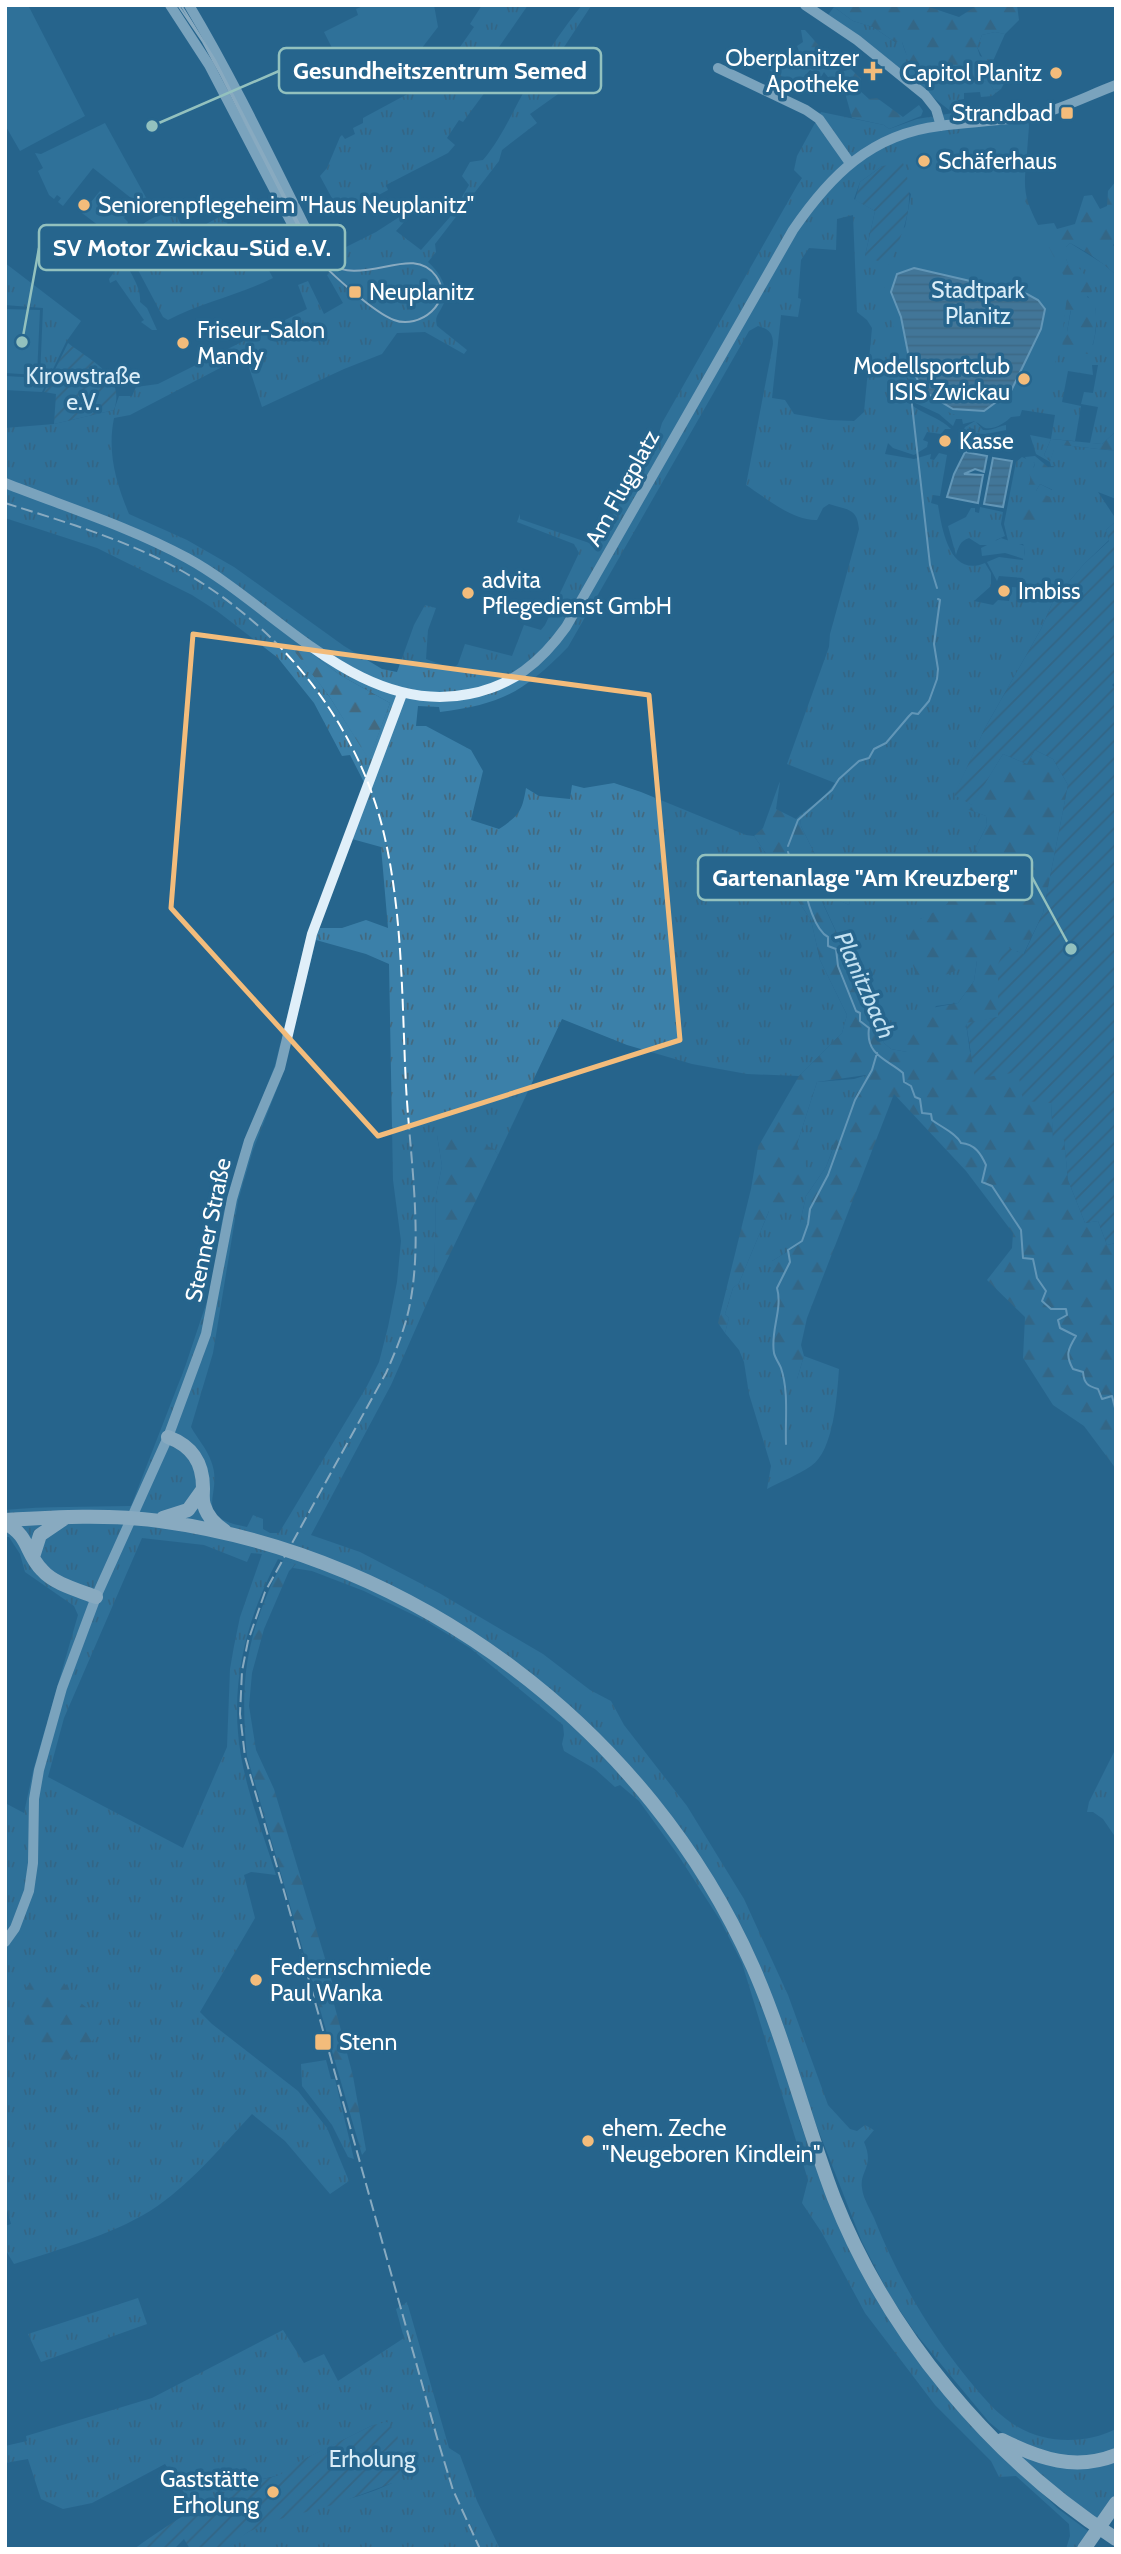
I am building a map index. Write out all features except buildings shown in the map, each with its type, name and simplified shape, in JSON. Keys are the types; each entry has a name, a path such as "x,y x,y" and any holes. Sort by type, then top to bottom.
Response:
{"highway":[{"path":"168,1437 182,1442 196,1456 201,1467 204,1507 212,1519 242,1537"},
{"path":"152,1520 182,1514 203,1489"},
{"path":"33,1558 40,1535 66,1517"},
{"path":"5,1522 66,1517 152,1520 242,1537 300,1553 415,1604 500,1658 583,1727 662,1815 701,1871 735,1929 773,2021 835,2200 862,2257 896,2316 936,2372 989,2433 1051,2491 1116,2539"},
{"path":"5,1522 24,1537 33,1558 48,1577 96,1597"},
{"path":"989,2433 1032,2455 1059,2462 1092,2463 1116,2455"},
{"path":"1085,2547 1113,2507"}],"street":[{"path":"170,5 216,78 255,158 314,266"},
{"path":"188,5 228,72 316,249 326,260"},
{"path":"805,5 857,40 925,95 936,109 942,125"},
{"path":"718,68 806,110 819,119 850,163"},
{"path":"216,78 228,72"},
{"name":"Am Flugplatz","path":"5,483 153,541 187,558 358,676 384,689 402,694 442,698 491,689 526,671 557,640 576,612 793,230 816,196 850,163 896,137 942,125 1039,114 1116,85"},
{"path":"255,158 266,151"},
{"name":"Stenner Straße","path":"5,1942 15,1928 29,1891 33,1863 34,1799 39,1770 62,1688 96,1597 168,1437 211,1315 232,1199 249,1141 280,1068 312,934 379,749 402,694"}],"highlighted area":[{"path":"193,634 649,695 680,1040 378,1136 171,908"}],"green space":[{"path":"5,5 28,5 85,116 20,151 5,125"},
{"path":"365,5 434,5 438,27 415,57 353,90 324,32 358,15 356,9"},
{"path":"482,5 528,5 479,76 491,84 463,122 459,120 447,138 455,145 448,153 386,185 388,190 341,215 320,176 327,168 340,137 342,135 345,139 355,134 353,128 363,123 363,118 439,77 474,27 470,24"},
{"path":"582,5 591,6 547,73 568,87 530,114 537,123 502,150 499,161 435,244 436,252 428,262 441,277 445,289 444,302 436,319 437,326 467,350 464,354 425,332 397,333 382,354 262,407 245,355 130,415 114,418 112,455 120,491 129,514 187,540 234,567 344,646 382,669 397,672 414,625 425,605 436,608 428,630 426,659 453,669 458,664 465,644 512,656 524,625 541,630 545,625 579,553 574,544 517,522 520,514 520,519 595,545 657,440 662,423 802,178 794,170 797,156 821,112 884,125 889,129 917,119 953,113 828,15 834,7 853,21 873,27 895,42 902,42 907,55 918,68 988,81 994,90 1001,89 992,96 981,97 980,92 964,93 964,99 958,100 958,107 965,107 966,114 1026,110 1029,126 1026,165 1023,162 1021,368 1071,308 1067,332 1093,345 1096,309 1066,259 1066,247 1070,243 1116,275 1116,422 1114,433 1102,444 1090,443 1098,407 1081,404 1084,392 1093,393 1098,365 1092,365 1093,375 1068,371 1062,402 1081,406 1075,441 1051,439 1044,455 1050,461 1054,449 1063,445 1116,451 1116,499 1098,492 1114,516 1116,512 1116,521 1106,530 1109,540 1054,599 1041,629 985,728 955,794 972,805 968,809 986,816 987,825 948,903 937,913 920,919 969,963 977,960 974,981 958,1003 936,1006 907,1052 891,1049 884,1043 869,1003 817,890 849,905 852,890 823,871 801,826 800,815 824,797 835,783 787,764 829,647 830,634 859,529 854,513 846,509 829,504 823,508 817,520 799,517 780,508 746,485 773,344 771,334 767,330 758,326 749,331 568,647 525,685 496,700 440,712 439,707 418,706 416,726 426,726 471,750 483,771 471,820 499,829 518,813 526,788 539,796 570,799 572,785 584,788 614,783 754,836 811,920 820,960 847,1015 842,1033 799,1076 747,1074 692,1064 627,1045 562,1019 498,1155 494,1149 437,1135 442,1166 436,1195 434,1287 391,1385 311,1535 360,1552 439,1593 543,1654 590,1690 611,1701 624,1725 687,1806 744,1899 788,1995 828,2105 850,2129 857,2131 865,2125 874,2130 864,2142 868,2157 862,2182 864,2196 906,2287 932,2330 962,2372 992,2406 1029,2433 1067,2440 1092,2437 1116,2429 1116,2452 1070,2460 1006,2436 989,2422 916,2334 890,2296 862,2242 812,2114 799,2120 826,2194 867,2277 1022,2473 1057,2508 1088,2531 1078,2549 1066,2549 1070,2536 1069,2524 1016,2476 999,2477 991,2461 935,2405 865,2313 822,2233 802,2203 808,2180 742,1963 720,1920 639,1801 620,1785 615,1787 595,1769 564,1751 563,1725 470,1648 426,1621 364,1591 312,1571 293,1568 295,1564 278,1559 266,1582 249,1630 237,1705 244,1771 276,1875 251,1872 244,1875 255,1918 200,2012 298,2091 327,2128 349,2181 330,2194 285,2141 252,2114 178,2190 134,2220 84,2241 14,2264 5,2249 5,2226 11,2224 5,2202 5,1803 24,1813 33,1771 78,1615 74,1606 25,1572 20,1554 9,1537 5,1537 5,1510 131,1506 185,1367 212,1286 223,1214 246,1140 275,1065 306,939 315,940 320,928 342,928 366,920 388,928 381,847 352,839 369,792 350,755 342,756 314,703 278,658 192,595 97,548 5,518 5,428 54,424 114,410 119,396 132,396 136,387 158,384 307,309 298,285 308,281 324,314 343,303 327,275 346,247 376,232 421,203 396,231 421,250 450,217 469,185 462,176 470,162 483,160 490,151 554,42","holes":["882,166 911,194 905,227 865,256 875,211 854,199 860,182","853,215 857,312 872,328 864,412 854,421 794,414 785,400 772,398 781,315 798,317 801,260 809,248 836,250 837,219","901,384 905,384 909,400 939,414 953,426 956,419 962,419 963,424 975,421 965,427 962,433 986,434 1006,430 1006,425 989,430 983,430 976,422 985,428 993,428 1011,417 1020,416 1022,410 1055,415 1051,439 1030,435 1036,454 1050,462 1051,466 1057,466 1052,490 1040,484 1036,491 1031,474 1035,463 1022,457 1016,462 1004,524 1009,545 1023,544 1023,560 999,557 987,562 997,581 999,576 1023,578 1022,588 1012,587 1009,601 998,600 993,605 974,601 991,586 991,573 985,563 973,566 963,564 956,558 945,538 938,505 931,503 933,495 940,496 947,455 939,453 934,460 930,459 931,454 914,459 885,454 888,443 893,448 914,455 927,447 928,442 923,440 927,432 941,434 945,429 951,429 913,406 903,393","302,646 340,675 390,703 369,759 329,696 295,651","316,940 366,954 389,964 393,1180 401,1241 397,1282 379,1362 279,1533 270,1533 263,1529 263,1519 253,1515 247,1527 218,1517 212,1503 214,1473 211,1461 191,1427 213,1353 238,1201 253,1150 282,1076","142,1538 204,1545 247,1562 251,1553 262,1554 240,1617 234,1646 230,1669 227,1747 183,1848 48,1777 64,1718"]},
{"path":"923,5 959,17 978,5 1017,5 1019,20 1005,34 995,32 982,35 977,47 980,56 990,60 989,70 1006,80 1001,89 994,90 988,81 962,76 957,76 947,83 926,82 921,72 909,62 902,42 895,42 873,27 853,21 834,7"},
{"path":"801,30 805,30 822,49 829,51 829,61 841,72 851,69 861,79 858,89 869,99 877,98 903,117 919,105 923,111 921,116 889,129 884,125 852,118 842,82 835,86 824,72 821,77 810,70 793,89 780,82 765,65 778,53 795,69 800,58 797,46 803,42"},
{"path":"995,32 1005,34 989,70 977,47 982,35"},
{"path":"105,123 149,203 128,212 124,218 128,222 123,233 109,234 106,238 100,233 103,229 82,213 100,191 120,207 131,198 93,168 63,206 58,202 61,198 57,195 54,199 49,195 38,171 43,168 35,153 41,154"},
{"name":"Stadtpark Planitz","path":"1025,123 1028,129 1022,187 1025,201 1068,288 1060,353 1035,401 986,422 952,414 927,401 906,376 883,298 887,275 902,246 916,196 905,146 928,138"},
{"path":"1023,162 1026,165 1026,196 1038,225 1054,223 1057,229 1075,224 1084,196 1092,195 1100,209 1107,206 1108,191 1116,181 1116,242 1113,245 1116,248 1116,275 1076,246 1070,243 1066,247 1066,259 1070,267 1079,268 1095,288 1087,297 1095,301 1096,315 1095,335 1089,354 1062,351 1063,334 1067,332 1071,310 1065,317 1008,201"},
{"path":"903,163 909,203 904,228 888,265 865,256 875,211 855,200 860,182 882,166"},
{"path":"173,208 186,235 234,209 236,213 227,223 231,232 240,235 259,268 266,265 273,278 168,320 163,317 129,253 130,243 138,229"},
{"path":"123,233 124,255 140,294 140,302 147,308 157,330 152,330 141,322 144,320 116,280 110,283 109,279 120,264 118,257 101,243 108,234"},
{"path":"5,263 81,321 66,342 42,392 5,390 5,376 40,378 43,308 5,305"},
{"path":"5,309 40,310 37,375 5,373"},
{"name":"Kirowstraße e.V.","path":"68,343 96,363 111,379 116,398 114,410 54,424 56,394 44,392"},
{"path":"1115,422 1116,451 1063,445 1059,450 1054,450 1050,462 1044,455 1051,439 1102,444 1114,433"},
{"path":"1035,456 1048,467 1057,466 1058,481 1053,490 1040,484 1036,491 1050,497 1053,505 1046,512 1049,522 1022,521 1022,500 1030,481 1028,471 1035,463 1027,461 1025,457"},
{"path":"980,507 1003,512 1001,524 1005,536 996,540 994,545 980,545 969,538 962,542 956,555 948,526 966,517 971,508 975,508 975,512 979,513"},
{"path":"1116,521 1116,681 1112,685 1116,689 1116,1243 1107,1245 1098,1221 1085,1223 1068,1180 1064,1140 1053,1139 1051,1103 1023,1101 1018,1072 975,1079 966,1023 998,1017 998,964 1006,947 1024,954 1043,913 1068,785 1053,759 1035,750 1027,764 1003,754 972,805 954,795 985,728 1041,629 1054,599 1084,564 1109,541 1106,530"},
{"path":"1001,538 1025,546 1024,559 1005,553 982,556 981,548"},
{"path":"302,646 340,675 390,703 369,760 329,696 295,652"},
{"path":"1035,750 1053,759 1068,785 1043,913 1023,955 1017,951 999,964 998,1017 966,1024 970,1052 1018,1072 1051,1103 1053,1138 1064,1139 1068,1180 1085,1223 1098,1221 1107,1245 1116,1243 1116,1469 1084,1426 1053,1405 1023,1358 1025,1317 987,1280 1012,1248 1013,1233 966,1171 894,1094 807,1318 801,1345 804,1356 797,1379 781,1377 782,1366 772,1352 772,1261 800,1244 800,1223 806,1196 826,1167 834,1146 822,1136 836,1117 843,1120 866,1075 817,1082 797,1144 810,1176 790,1204 769,1211 739,1283 733,1288 725,1314 729,1318 725,1333 718,1323 751,1189 758,1147 799,1076 842,1033 847,1015 820,960 811,920 754,836 763,828 780,781 776,809 796,819 800,815 801,826 823,871 852,890 849,905 817,891 869,1003 884,1043 891,1049 907,1052 904,1030 915,1011 958,1003 974,981 977,961 930,982 916,976 910,954 910,931 919,920 948,903 987,825 986,816 967,809 1003,754 1027,764"},
{"path":"867,1075 843,1121 826,1167 806,1196 800,1223 800,1244 772,1261 772,1352 797,1379 804,1356 839,1369 833,1422 819,1459 806,1469 767,1489 771,1466 749,1394 744,1362 739,1350 725,1333 729,1318 725,1314 733,1288 739,1283 797,1144 817,1082 854,1079"},
{"path":"449,1129 494,1149 498,1155 434,1287 436,1195 442,1166 437,1135"},
{"path":"283,1560 296,1564 289,1571 264,1629 252,1673 249,1706 256,1750 274,1789 333,1985 332,1996 353,2076 366,2150 362,2155 247,1756 244,1701 248,1655 261,1610"},
{"path":"1116,1748 1116,1838 1103,1819 1093,1812 1087,1812 1089,1802"},
{"path":"51,1971 61,1979 76,1999 102,2020 97,2035 86,2048 58,2063 47,2053 23,2019 27,2004 25,1989 33,1980"},
{"path":"326,2060 331,2079 335,2079 354,2159 348,2157 332,2125 302,2086 301,2064"},
{"path":"138,2298 147,2324 41,2362 28,2334"},
{"path":"407,2302 449,2448 460,2455 477,2501 500,2549 226,2549 264,2524 356,2497 392,2483 373,2425 291,2466 285,2474 248,2482 195,2509 165,2464 92,2503 63,2509 41,2499 28,2459 5,2463 5,2446 27,2441 26,2436 152,2398 283,2330 304,2363 324,2354 338,2381 404,2338 396,2309"},
{"name":"Erholung","path":"387,2422 397,2433 402,2464 399,2475 392,2483 336,2504 280,2519 248,2532 226,2549 190,2549 184,2539 174,2549 134,2549 217,2497 246,2483 281,2474 290,2466 373,2425"},
{"path":"1019,2457 1116,2460 1116,2495 1097,2519"}],"shaded area":[{"path":"914,268 1027,294 1038,300 1045,309 1041,329 1011,391 984,411 953,409 925,392 919,383 910,363 901,317 891,292 897,274"},
{"path":"965,452 987,456 984,472 975,469 964,474 983,475 978,503 947,497"},
{"path":"993,458 1012,461 1003,507 984,504"}],"waterway":[{"name":"Planitzbach","path":"919,384 911,396 930,565 937,588"},
{"name":"Planitzbach","path":"788,846 798,820 832,790 839,779 859,761 869,758 874,749 886,743 912,713 918,714 929,701 938,669 934,644 938,599"},
{"name":"Planitzbach","path":"788,852 797,878 805,885 815,921 828,937 828,946 836,949 838,966 856,1011 860,1013 860,1021 869,1028 874,1051 903,1073 904,1082 911,1086 915,1097 920,1099 922,1113 931,1114 932,1120 952,1133 961,1143 970,1145 980,1153 986,1165 982,1182 992,1186 1021,1230 1023,1258 1033,1259 1037,1278 1046,1291 1042,1301 1051,1309 1066,1309 1067,1315 1058,1320 1060,1328 1076,1336 1069,1352 1073,1369 1083,1372 1086,1382 1098,1389 1102,1399 1112,1396 1116,1412"},
{"path":"786,1444 785,1387 773,1345 778,1304 777,1288 790,1262 788,1250 802,1241 810,1209 828,1175 855,1100 872,1070 877,1053"}],"tram line":[{"path":"178,5 221,75 309,248 326,263 344,270 362,271 411,263 424,266 436,276 441,286 438,304 432,312 414,321 394,320 352,291 315,255 215,60 181,5"}],"railway":[{"path":"5,503 95,532 140,550 219,594 253,621 285,652 313,685 338,721 358,760 386,843 396,903 401,964 406,1086 415,1202 412,1290 405,1324 386,1373 265,1592 248,1641 242,1671 240,1714 245,1757 438,2441 453,2490 480,2549"}],"place":[{"name":"Oberplanitzer Apotheke","path":"873,71"},
{"name":"Capitol Planitz","path":"1056,73"},
{"name":"Strandbad","path":"1067,113"},
{"name":"Gesundheitszentrum Semed","path":"152,126"},
{"name":"Schäferhaus","path":"924,161"},
{"name":"Seniorenpflegeheim \"Haus Neuplanitz\"","path":"84,205"},
{"name":"Neuplanitz","path":"355,292"},
{"name":"SV Motor Zwickau-Süd e.V.","path":"22,342"},
{"name":"Friseur-Salon Mandy","path":"183,343"},
{"name":"Modellsportclub ISIS Zwickau","path":"1024,379"},
{"name":"Kasse","path":"945,441"},
{"name":"Imbiss","path":"1004,591"},
{"name":"advita Pflegedienst GmbH","path":"468,593"},
{"name":"Gartenanlage \"Am Kreuzberg\"","path":"1071,949"},
{"name":"Federnschmiede Paul Wanka","path":"256,1980"},
{"name":"Stenn","path":"323,2042"},
{"name":"ehem. Zeche \"Neugeboren Kindlein\"","path":"588,2141"},
{"name":"Gaststätte Erholung","path":"273,2492"}]}
